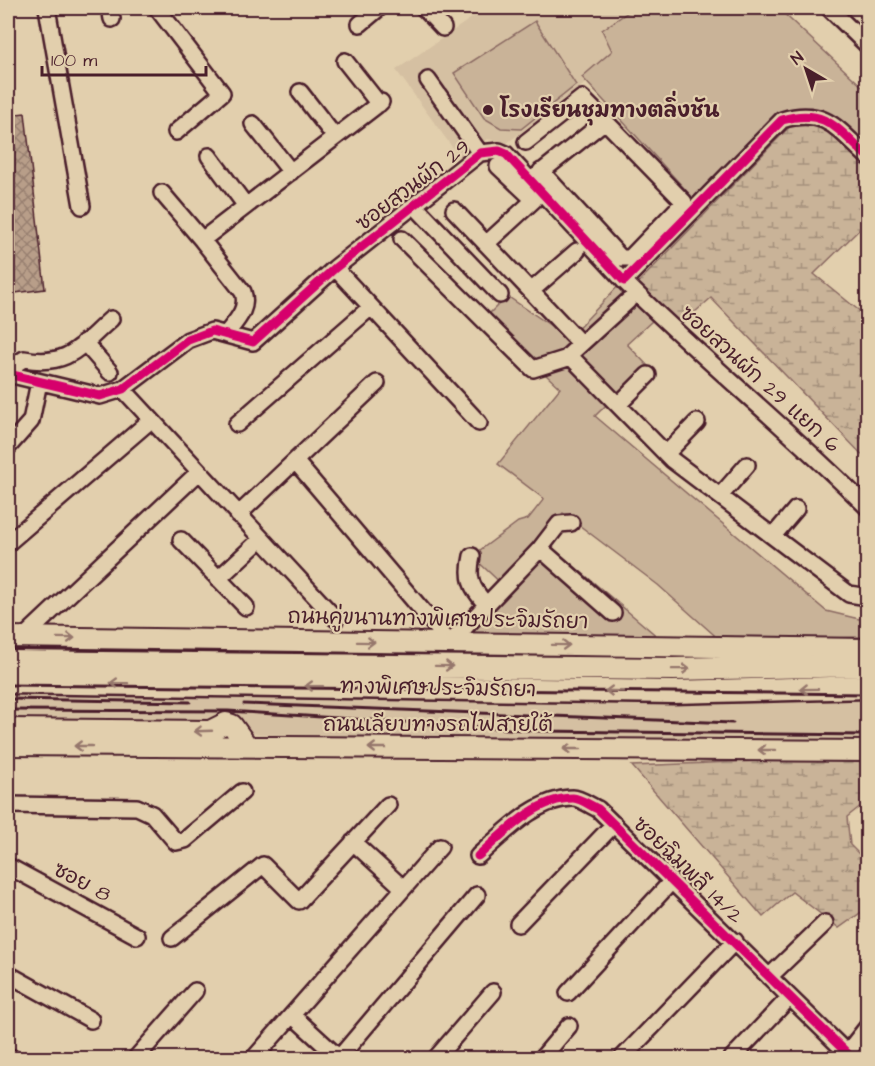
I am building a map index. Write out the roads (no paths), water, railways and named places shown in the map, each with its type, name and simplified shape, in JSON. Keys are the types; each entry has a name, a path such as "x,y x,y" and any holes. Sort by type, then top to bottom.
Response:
{"highway":[{"name":"ทางพิเศษประจิมรัถยา","path":"8,662 673,669 867,665"},
{"name":"ทางพิเศษประจิมรัถยา","path":"8,682 673,692 867,687"}],"main road":[{"name":"ถนนคู่ขนานทางพิเศษประจิมรัถยา","path":"16,637 867,649"},
{"path":"8,652 214,655 230,664 235,662 242,649 252,641"},
{"path":"8,729 210,732 229,723 247,746"},
{"name":"ถนนเลียบทางรถไฟสายใต้","path":"8,746 867,751"}],"street":[{"path":"47,8 82,206"},
{"path":"157,8 222,93 176,132"},
{"path":"360,24 379,8"},
{"path":"424,8 442,28"},
{"path":"830,8 867,46"},
{"path":"202,240 380,103 345,60"},
{"path":"428,80 480,153"},
{"path":"300,92 335,137"},
{"path":"526,142 582,98 605,121 684,202 630,258 621,258 536,176 605,121"},
{"path":"624,281 782,120 811,115 828,121 867,157"},
{"path":"254,124 291,172"},
{"name":"ซอยสวนผัก 29","path":"9,366 39,382 100,396 123,389 188,340 212,331 254,342 335,268 480,153 499,151 536,176 624,281"},
{"path":"209,156 246,206"},
{"path":"486,244 534,200 498,166"},
{"path":"162,193 243,292 246,300 244,309 226,334"},
{"path":"414,205 500,294"},
{"path":"454,210 581,344"},
{"path":"402,239 532,369 571,357"},
{"path":"531,291 578,251"},
{"path":"335,268 479,423"},
{"name":"ซอยสวนผัก 29 แยก 6","path":"624,281 706,361 832,463 867,508"},
{"path":"628,301 569,355 666,453 849,594 867,597"},
{"path":"237,424 371,307"},
{"path":"9,366 24,359 55,361 69,356 111,319"},
{"path":"84,342 110,372"},
{"path":"618,405 648,375"},
{"path":"8,447 31,421 39,382"},
{"path":"238,515 297,462 377,383"},
{"path":"123,389 336,619"},
{"path":"8,543 151,420"},
{"path":"666,453 697,422"},
{"path":"297,462 450,643 538,550 559,524 570,523"},
{"path":"720,496 747,465"},
{"path":"16,637 199,472"},
{"path":"773,536 796,509"},
{"path":"218,579 261,539"},
{"path":"181,540 246,607"},
{"path":"538,550 544,552 613,613"},
{"path":"472,556 469,579 474,591 486,604"},
{"path":"8,805 137,807 152,814 170,838 176,842 185,840 242,792"},
{"name":"ซอยฉิมพลี 14/2","path":"478,856 510,827 546,803 574,798 598,809 671,882 735,941 848,1057"},
{"path":"172,938 263,865 299,901 388,805"},
{"path":"518,924 614,824"},
{"path":"353,843 404,888"},
{"path":"254,1059 440,847"},
{"name":"ซอย 8","path":"8,866 137,936"},
{"path":"568,993 671,882"},
{"path":"292,1015 339,1058 477,896"},
{"path":"769,977 825,923"},
{"path":"622,1059 735,941"},
{"path":"8,975 91,1020"},
{"path":"136,1059 195,991"},
{"path":"436,1059 493,992"},
{"path":"732,1059 789,998"},
{"path":"542,1059 569,1026"},
{"path":"848,1057 867,1026"},
{"path":"8,1056 12,1059"}],"railway":[{"path":"8,685 868,694"},
{"path":"8,699 190,702"},
{"path":"244,704 733,723"},
{"path":"8,710 228,711 539,731 868,735"}],"place":[{"name":"โรงเรียนชุมทางตลิ่งชัน","path":"488,110"}]}
